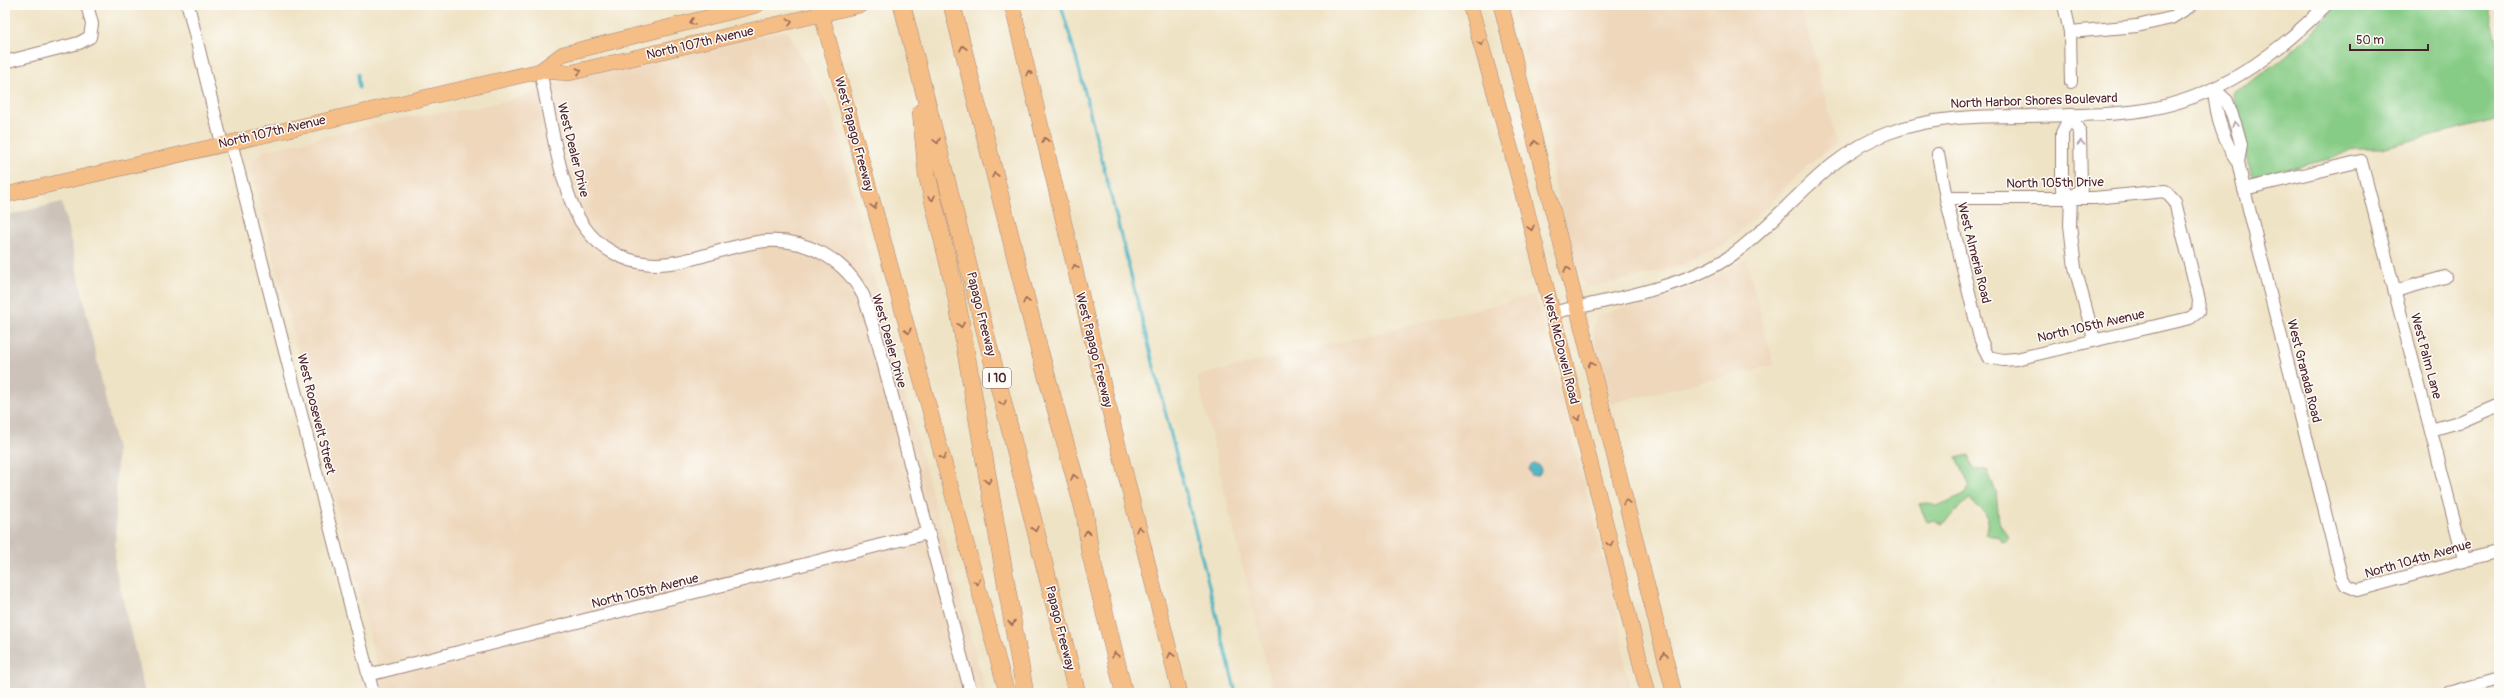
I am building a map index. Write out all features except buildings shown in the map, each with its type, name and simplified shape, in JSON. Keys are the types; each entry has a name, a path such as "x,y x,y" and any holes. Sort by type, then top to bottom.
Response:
{"highway":[{"name":"Papago Freeway","path":"902,5 1077,693"},
{"path":"953,10 1036,338 1084,514 1090,552 1124,693"},
{"path":"917,62 927,175 956,295 1026,693"}],"main road":[{"name":"North 107th Avenue","path":"540,71 563,54 757,5"},
{"name":"North 107th Avenue","path":"5,195 540,71 570,73 820,10 860,5"},
{"name":"West Papago Freeway","path":"1012,5 1091,336 1180,693"},
{"name":"West McDowell Road","path":"1470,5 1518,175 1551,312 1648,693"},
{"name":"West McDowell Road","path":"1501,5 1674,693"},
{"name":"West Papago Freeway","path":"820,10 1007,693"}],"street":[{"path":"5,62 79,43 90,37 92,24 87,5"},
{"name":"West Roosevelt Street","path":"188,5 373,693"},
{"path":"2064,5 2070,32 2071,82"},
{"path":"2070,32 2138,26 2171,18 2192,5"},
{"name":"North Harbor Shores Boulevard","path":"1551,312 1655,288 1688,277 1724,260 1765,228 1834,162 1870,140 1888,132 1931,120 1959,117 2071,115 2147,109 2178,102 2214,89 2238,76 2270,55 2326,5"},
{"name":"West Dealer Drive","path":"540,71 569,198 581,222 603,247 637,263 655,265 685,261 766,241 797,243 824,254 848,274 863,296 872,324 971,693"},
{"name":"West Granada Road","path":"2214,89 2216,109 2227,148 2238,162 2341,576 2346,585"},
{"path":"2071,115 2062,133 2062,189 2071,198 2070,225 2075,268 2094,339"},
{"path":"2071,115 2080,133 2082,189 2071,198"},
{"name":"West Almeria Road","path":"1938,154 1946,198 1980,338 1988,356"},
{"name":"West Palm Lane","path":"2244,189 2361,161 2464,559"},
{"path":"2062,162 2081,162"},
{"name":"North 105th Drive","path":"1946,198 2071,198 2124,196 2152,190 2165,191 2174,202 2199,300 2198,312"},
{"path":"2395,291 2445,277"},
{"name":"North 105th Avenue","path":"1988,356 2003,360 2016,358 2190,318 2198,312"},
{"path":"2431,430 2462,421 2499,405"},
{"name":"North 105th Avenue","path":"368,675 928,533"},
{"name":"North 104th Avenue","path":"2346,585 2358,590 2464,559 2499,551"},
{"path":"2448,693 2499,679"}],"shaded area":[{"path":"1513,5 1801,5 1837,144 1809,164 1755,218 1723,245 1680,266 1597,286 1586,286 1581,279 1553,179 1550,140 1536,79 1526,58"},
{"path":"787,30 833,115 883,312 986,693 384,693 251,168 253,160 263,151 403,118 475,108 518,98 569,79"},
{"path":"62,202 117,450 115,566 145,693 5,693 5,216"},
{"path":"1746,259 1774,365 1611,403 1593,332 1593,326 1598,315 1699,286"},
{"path":"1535,295 1618,613 1625,667 1632,693 1273,693 1197,376"},
{"path":"1994,678 1998,693 1981,693"}],"green space":[{"path":"2337,5 2487,5 2499,52 2499,118 2382,148 2354,148 2334,158 2252,177 2232,93 2289,54 2326,18"},
{"path":"1969,455 1972,466 1976,470 1987,470 1996,492 1999,522 2008,539 2004,543 1997,537 1986,533 1988,519 1984,511 1970,500 1961,505 1949,519 1941,524 1934,520 1927,522 1919,504 1928,503 1936,506 1965,494 1969,484 1956,458"}],"water":[{"path":"1533,464 1537,464 1541,470 1537,476 1533,476 1529,472 1529,468"}],"waterway":[{"path":"1061,5 1077,61 1236,693"},
{"path":"358,74 359,88"}]}
